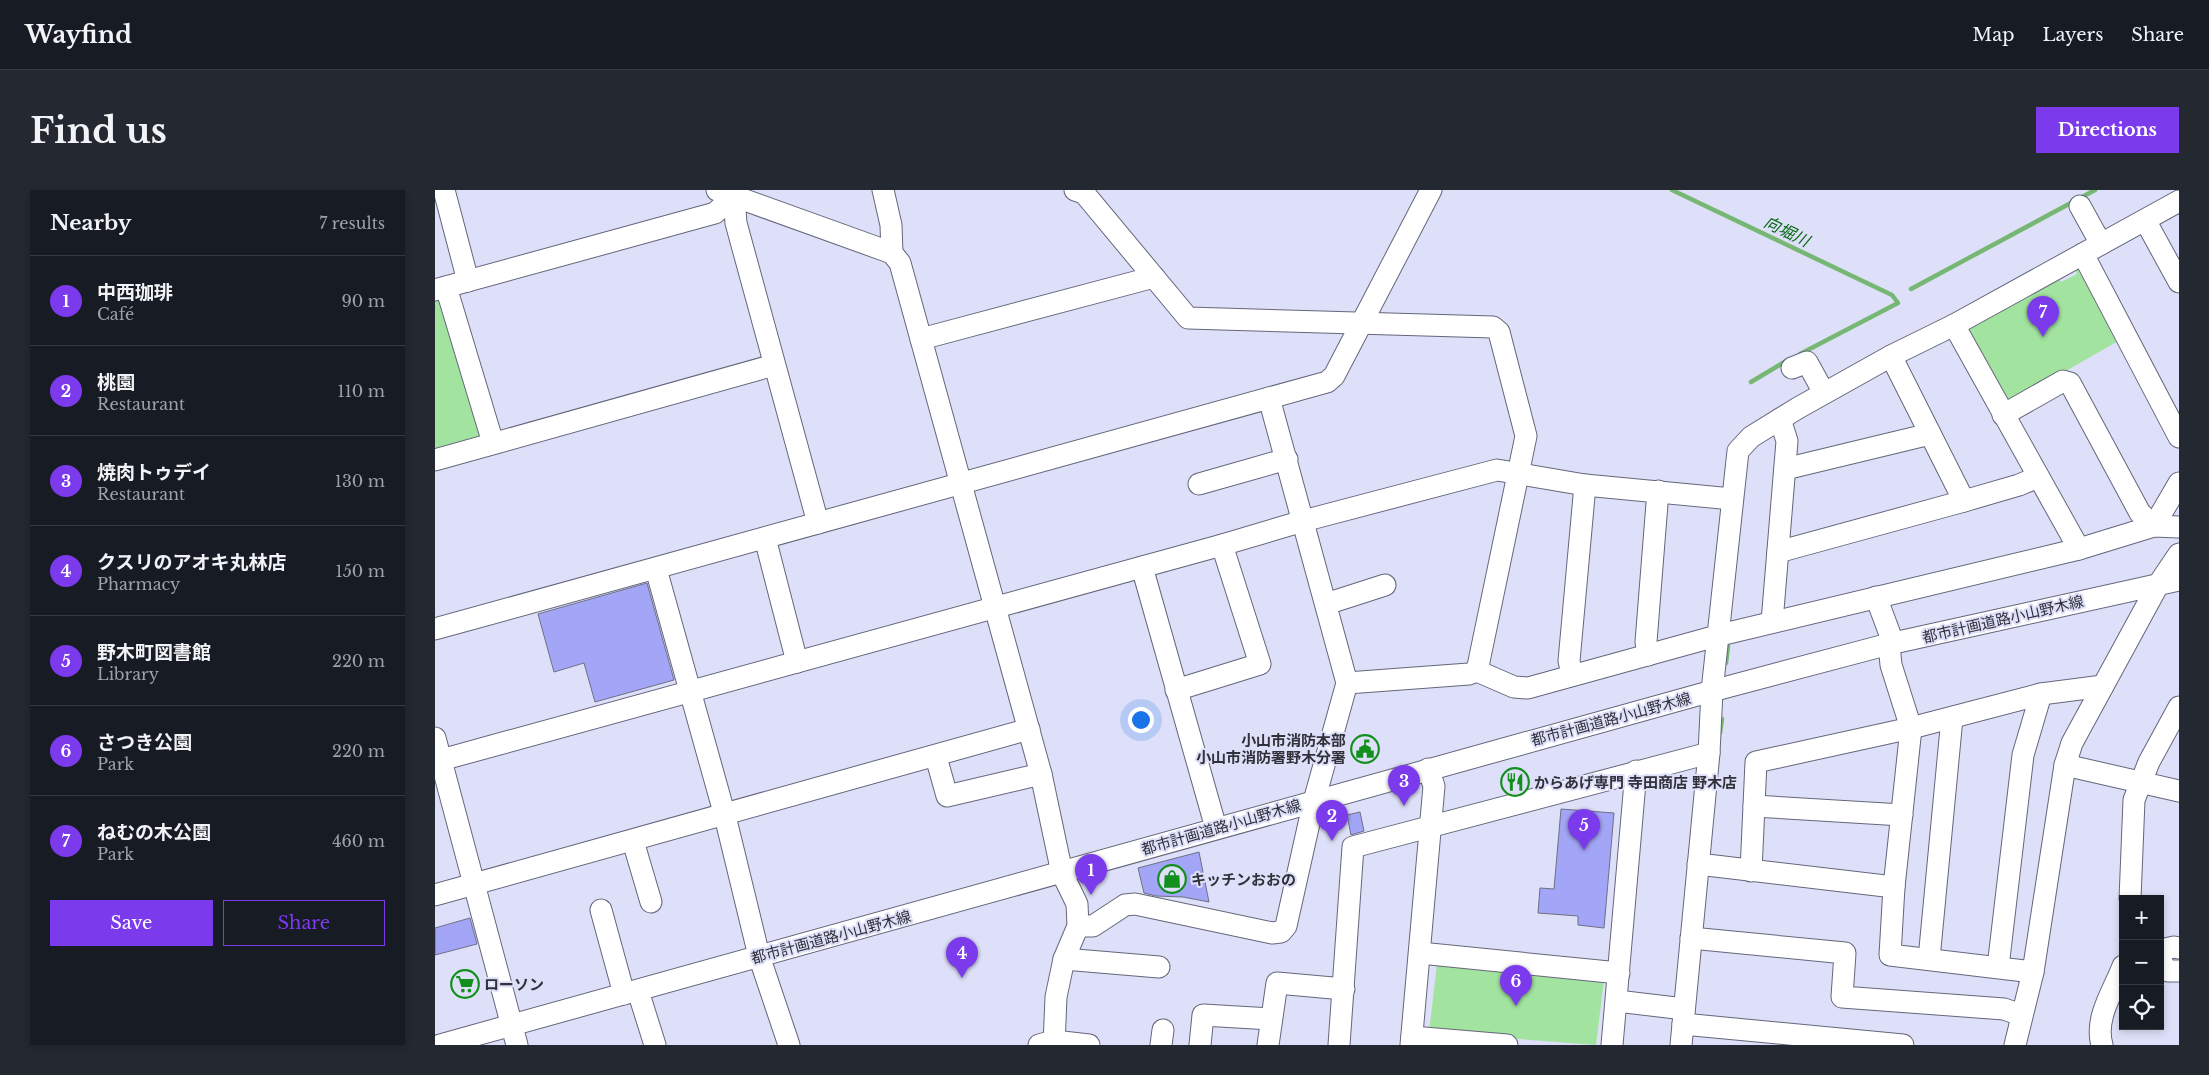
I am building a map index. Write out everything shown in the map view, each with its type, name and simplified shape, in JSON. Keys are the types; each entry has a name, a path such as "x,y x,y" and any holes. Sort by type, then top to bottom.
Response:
{"street":[{"path":"444,190 468,281"},
{"path":"883,190 891,225 892,253"},
{"path":"1075,190 1084,193 1188,318 1493,327 1499,332 1526,436 1477,671"},
{"path":"435,629 1327,382 1334,376 1431,190"},
{"path":"493,443 441,289 715,213 726,193"},
{"path":"726,193 892,253 900,263 1041,774 1062,873 1077,904 1078,926 1065,959 1056,997 1049,1044 1089,1045"},
{"path":"726,193 736,223 818,523"},
{"path":"1681,1045 1709,753 1713,691 1738,451 1751,437 1824,393 1953,325 2179,201"},
{"path":"2080,206 2092,249 2179,437"},
{"path":"2145,220 2179,282"},
{"path":"921,339 1153,277"},
{"path":"1953,325 2079,549"},
{"path":"1891,356 1964,501"},
{"path":"1792,368 1807,362 1824,393"},
{"path":"435,460 773,364"},
{"path":"2003,415 2063,381 2070,383 2141,513 2154,526"},
{"path":"1078,926 1093,926 1125,905 1135,904 1272,933 1281,932 1287,926 1314,801 1347,683 1269,398"},
{"path":"1772,622 1787,441 1780,419"},
{"path":"1785,469 1930,434"},
{"path":"1199,484 1287,459"},
{"path":"441,760 1303,521 1497,470 1518,472 1585,485 1732,499"},
{"path":"1778,552 1964,501 2019,485 2038,477"},
{"path":"2154,526 2179,483"},
{"path":"1572,674 1569,661 1585,485"},
{"path":"1648,655 1646,642 1658,491"},
{"path":"1347,683 1469,674 1477,671 1514,687 1528,688 1572,674 1720,635 2079,549 2154,526 2179,527"},
{"path":"765,538 797,662"},
{"path":"1176,690 1260,664 1222,545"},
{"path":"2015,1045 2033,972 2065,765 2072,743 2158,585 2179,554"},
{"path":"1142,567 1216,828"},
{"path":"657,569 725,816 759,956 789,1045"},
{"name":"都市計画道路小山野木線","path":"440,1045 514,1035 631,993 759,956 1713,691 1889,644 2179,580"},
{"path":"1326,604 1385,585"},
{"path":"1876,597 1891,637 1889,644 1891,664 1911,728 1894,887 1890,955 1998,966 2033,972"},
{"path":"1751,871 1756,762 1911,728 2041,694 2103,686"},
{"path":"1998,966 2023,755 2041,694"},
{"path":"2130,895 2135,800 2140,781 2179,707"},
{"path":"1929,959 1952,718"},
{"path":"435,895 1029,730"},
{"path":"435,738 514,1035"},
{"path":"1339,1045 1353,847 1709,753"},
{"path":"936,757 947,796 1041,774"},
{"path":"2065,765 2179,791"},
{"path":"1428,769 1434,786 1412,1041 1507,1045"},
{"path":"1612,1045 1636,771"},
{"path":"1754,806 1903,815"},
{"path":"633,841 651,902"},
{"path":"1698,864 1894,887"},
{"path":"601,910 631,993 655,1045"},
{"path":"1691,938 1845,953 1842,997 2003,1009 2021,1015"},
{"path":"2164,951 2169,947 2179,948"},
{"path":"1419,952 1619,973"},
{"path":"1065,959 1159,967"},
{"path":"2164,964 2168,971 2179,971"},
{"path":"2102,1045 2100,1030 2102,1017 2119,976"},
{"path":"1268,1045 1277,983 1344,989"},
{"path":"1617,1001 1683,1017 1903,1045"},
{"path":"1200,1045 1203,1015 1271,1018"}],"green space":[{"path":"2077,267 2082,270 2120,340 2008,404 1966,334 1972,323 2057,275 2061,282 2077,274 2074,268"},
{"path":"439,297 484,432 480,439 435,451 435,298"},
{"path":"1437,964 1604,980 1596,1045 1429,1032"}],"building":[{"path":"647,583 674,680 595,702 584,663 554,672 538,614"},
{"path":"1561,809 1614,813 1604,928 1578,925 1578,916 1538,913 1540,888 1554,889"},
{"path":"1360,812 1364,831 1351,835 1347,815"},
{"path":"1199,852 1209,902 1144,893 1138,868"},
{"path":"470,918 477,944 435,955 435,928"}],"waterway":[{"name":"向堀川","path":"1672,190 1892,295 1898,303 1800,354"},
{"name":"向堀川","path":"1911,289 2095,190"},
{"path":"1751,382 1786,361"},
{"path":"1726,663 1728,646"},
{"path":"1720,733 1722,719"}],"place":[{"name":"ねむの木公園","path":"2043,337"},
{"name":"小山市消防本部 小山市消防署野木分署","path":"1365,749"},
{"name":"からあげ専門 寺田商店 野木店","path":"1515,782"},
{"name":"焼肉トゥデイ","path":"1404,806"},
{"name":"桃園","path":"1332,841"},
{"name":"野木町図書館","path":"1584,850"},
{"name":"キッチンおおの","path":"1172,879"},
{"name":"中西珈琲","path":"1091,895"},
{"name":"クスリのアオキ丸林店","path":"962,978"},
{"name":"ローソン","path":"465,984"},
{"name":"さつき公園","path":"1516,1006"}]}
